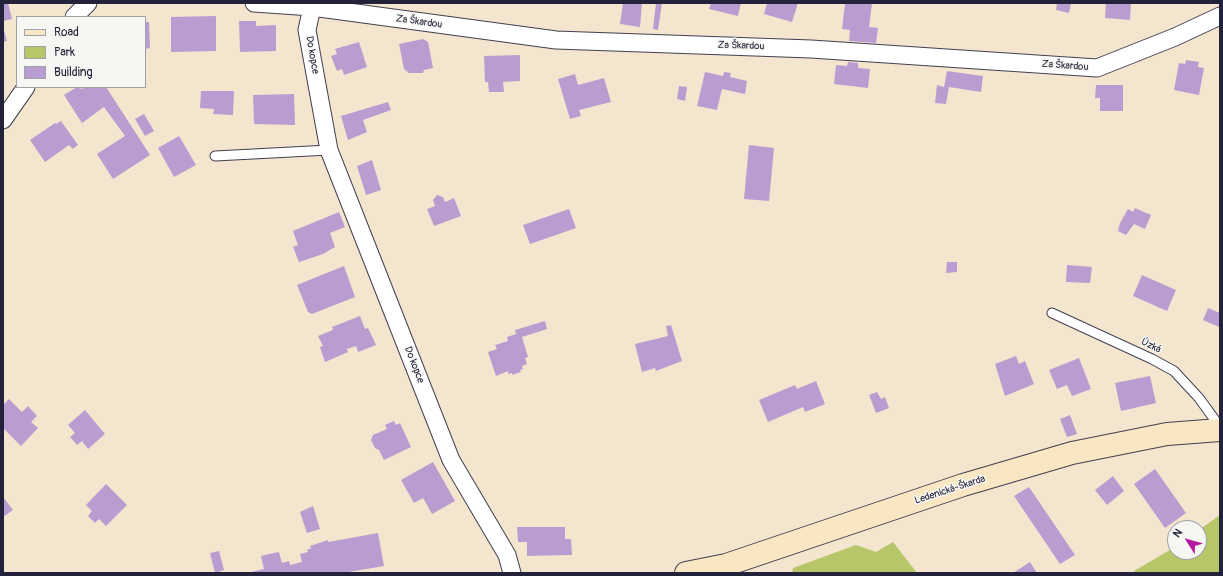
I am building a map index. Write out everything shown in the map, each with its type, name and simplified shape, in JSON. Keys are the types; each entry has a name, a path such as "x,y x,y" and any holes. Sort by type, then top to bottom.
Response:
{"main road":[{"name":"Ledenická-Škarda","path":"686,573 726,565 963,485 1072,453 1166,434 1220,429"}],"street":[{"path":"75,16 86,3"},
{"name":"Za Škardou","path":"254,3 312,7 556,40 811,49 1098,68 1175,37 1220,16"},
{"name":"Do kopce","path":"312,7 307,30 329,150 451,460 507,555 512,573"},
{"path":"3,120 25,88"}],"lane":[{"path":"215,156 329,150"},
{"name":"Úzká","path":"1052,313 1152,359 1174,371 1199,398 1220,429"}],"green space":[{"path":"1220,515 1220,573 1136,573 1134,571 1167,552 1167,560 1207,560 1207,524"},
{"path":"893,542 917,573 792,573 793,568 856,545 876,552"}],"building":[{"path":"3,3 8,3 12,19 3,21"},
{"path":"623,3 642,3 640,27 620,24"},
{"path":"656,3 662,3 658,30 653,29"},
{"path":"711,3 741,3 738,16 709,9"},
{"path":"767,3 798,3 792,22 764,14"},
{"path":"845,3 872,3 869,27 878,28 876,43 849,41 850,30 842,29"},
{"path":"1057,3 1071,3 1069,13 1056,10"},
{"path":"1106,3 1131,3 1130,20 1105,18"},
{"path":"216,16 216,51 171,52 171,17"},
{"path":"239,21 256,21 256,26 276,25 276,51 240,52"},
{"path":"146,22 149,22 150,48 146,49"},
{"path":"3,27 7,41 3,42"},
{"path":"423,39 428,42 433,68 424,70 423,73 409,73 404,69 399,44"},
{"path":"359,42 367,67 344,75 342,69 337,71 331,56 337,54 335,49"},
{"path":"520,55 520,81 503,82 504,92 489,92 488,82 485,82 484,56"},
{"path":"1186,60 1199,62 1198,67 1204,68 1199,95 1174,90 1179,63 1185,64"},
{"path":"848,62 858,63 858,68 870,69 868,88 834,84 836,65 847,66"},
{"path":"947,71 983,76 981,92 949,87 946,104 935,103 937,85 944,87"},
{"path":"705,72 723,76 724,72 731,73 730,77 747,81 745,94 722,89 717,110 697,106"},
{"path":"575,74 578,85 604,78 611,102 579,110 581,116 570,119 558,79"},
{"path":"1096,85 1123,85 1123,111 1100,111 1100,98 1095,98"},
{"path":"679,86 687,87 685,101 677,99"},
{"path":"75,88 107,88 150,155 113,179 97,154 125,136 104,107 82,123 64,95"},
{"path":"201,91 234,91 233,115 213,114 214,109 200,108"},
{"path":"294,94 295,125 254,124 253,95"},
{"path":"388,102 391,110 363,120 367,132 348,140 341,116"},
{"path":"144,114 154,131 145,136 135,119"},
{"path":"61,121 78,145 73,149 69,145 45,162 30,140 55,123 56,124"},
{"path":"179,136 196,165 174,177 158,148"},
{"path":"749,145 774,148 769,201 744,199"},
{"path":"372,160 381,190 366,195 357,166"},
{"path":"437,195 443,197 445,202 454,198 461,216 434,226 427,209 435,206 433,200"},
{"path":"1135,208 1151,215 1145,229 1134,224 1126,235 1118,231 1120,223 1128,209 1133,212"},
{"path":"569,209 576,228 530,244 523,225"},
{"path":"339,212 345,227 330,233 335,247 323,254 299,262 293,247 298,245 293,231"},
{"path":"947,262 957,262 957,272 946,273"},
{"path":"1067,265 1092,267 1090,283 1066,282"},
{"path":"344,266 355,297 312,314 308,312 297,285"},
{"path":"1142,275 1176,290 1167,311 1133,296"},
{"path":"1208,308 1220,313 1219,327 1203,320"},
{"path":"360,316 365,329 368,328 376,345 358,352 356,346 347,349 348,352 325,362 320,347 323,346 318,336 333,330 332,327"},
{"path":"545,321 547,329 522,337 528,357 525,358 527,364 522,366 523,369 520,370 521,372 512,375 512,373 508,374 508,371 496,376 488,352 497,349 495,345 508,341 507,337 516,334 515,330"},
{"path":"671,325 682,361 656,371 655,368 642,372 635,344 668,336 666,326"},
{"path":"1016,356 1019,364 1025,361 1034,384 1005,396 995,364"},
{"path":"1079,358 1091,389 1072,396 1067,385 1057,389 1049,370"},
{"path":"1150,376 1156,403 1121,411 1115,383"},
{"path":"816,381 825,404 805,412 803,407 768,422 759,400 795,385 797,389"},
{"path":"877,392 881,399 885,397 889,408 876,413 869,395"},
{"path":"9,399 22,412 28,406 37,416 31,422 38,428 21,446 3,428 3,405"},
{"path":"85,410 105,434 88,449 82,441 77,445 70,437 75,433 68,425"},
{"path":"1070,415 1077,434 1067,437 1060,419"},
{"path":"394,421 396,425 400,423 411,447 384,460 379,450 375,448 371,440 373,435 387,429 385,425"},
{"path":"433,462 455,501 432,514 423,498 414,503 401,480"},
{"path":"1155,469 1186,513 1176,520 1167,520 1167,527 1165,528 1134,484"},
{"path":"1113,476 1124,491 1107,505 1095,490"},
{"path":"106,484 127,505 106,526 99,519 95,523 88,516 92,511 86,505"},
{"path":"1029,487 1075,555 1060,564 1014,496"},
{"path":"3,497 13,510 3,517"},
{"path":"313,506 320,529 307,533 300,512"},
{"path":"517,527 565,527 565,539 571,539 572,555 527,556 527,542 518,542"},
{"path":"378,533 384,566 343,573 247,573 264,569 261,556 279,552 282,563 289,561 290,565 302,562 300,554 308,552 307,549 311,549 310,546 328,540 328,542"},
{"path":"219,551 224,570 215,573 210,553"},
{"path":"1030,562 1037,573 1013,573"}]}
